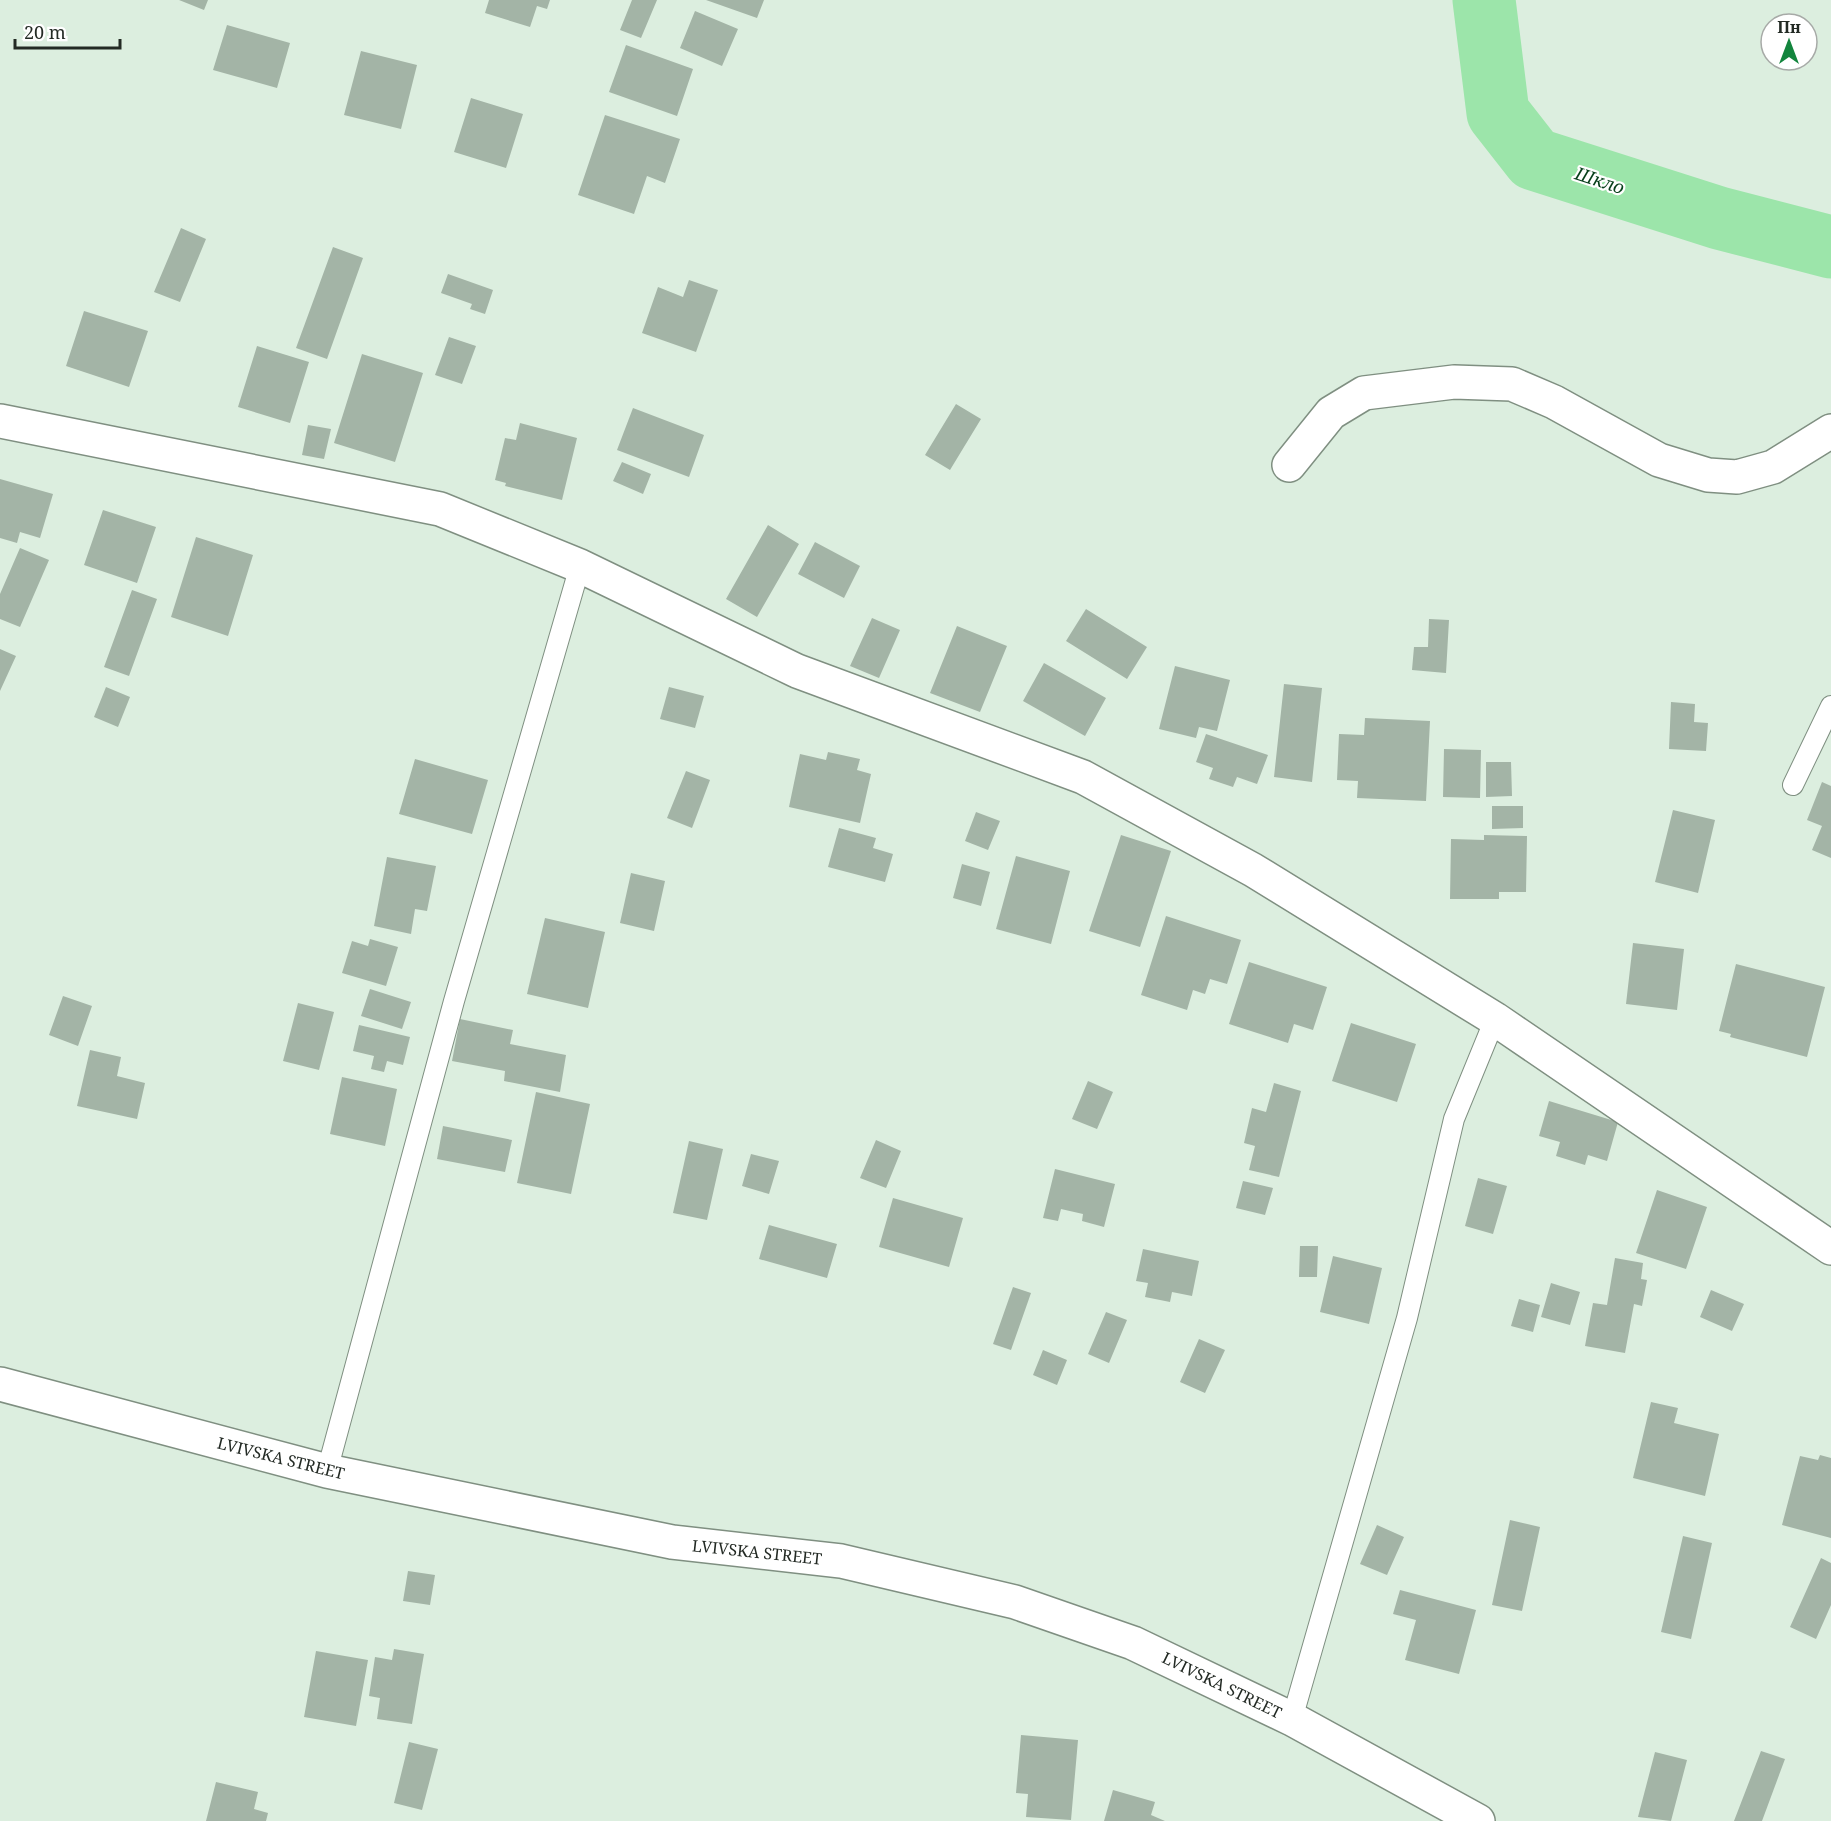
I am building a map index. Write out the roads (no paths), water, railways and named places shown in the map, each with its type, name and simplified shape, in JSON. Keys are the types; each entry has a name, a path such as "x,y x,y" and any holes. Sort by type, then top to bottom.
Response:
{"street":[{"path":"1289,465 1331,414 1364,393 1455,382 1512,384 1554,402 1659,460 1708,475 1737,477 1773,467 1831,431"},
{"path":"0,421 440,509 580,566 797,671 1083,777 1253,870 1495,1019 1831,1248"},
{"name":"LVIVSKA STREET","path":"0,1384 327,1471 672,1542 841,1561 1015,1602 1133,1643 1292,1719 1478,1821"}],"lane":[{"path":"327,1471 454,1001 580,566"},
{"path":"1793,784 1831,706"},
{"path":"1292,1719 1407,1318 1455,1119 1495,1019"}],"waterway":[{"name":"Шкло","path":"1484,0 1498,113 1534,159 1719,218 1831,247"}]}
